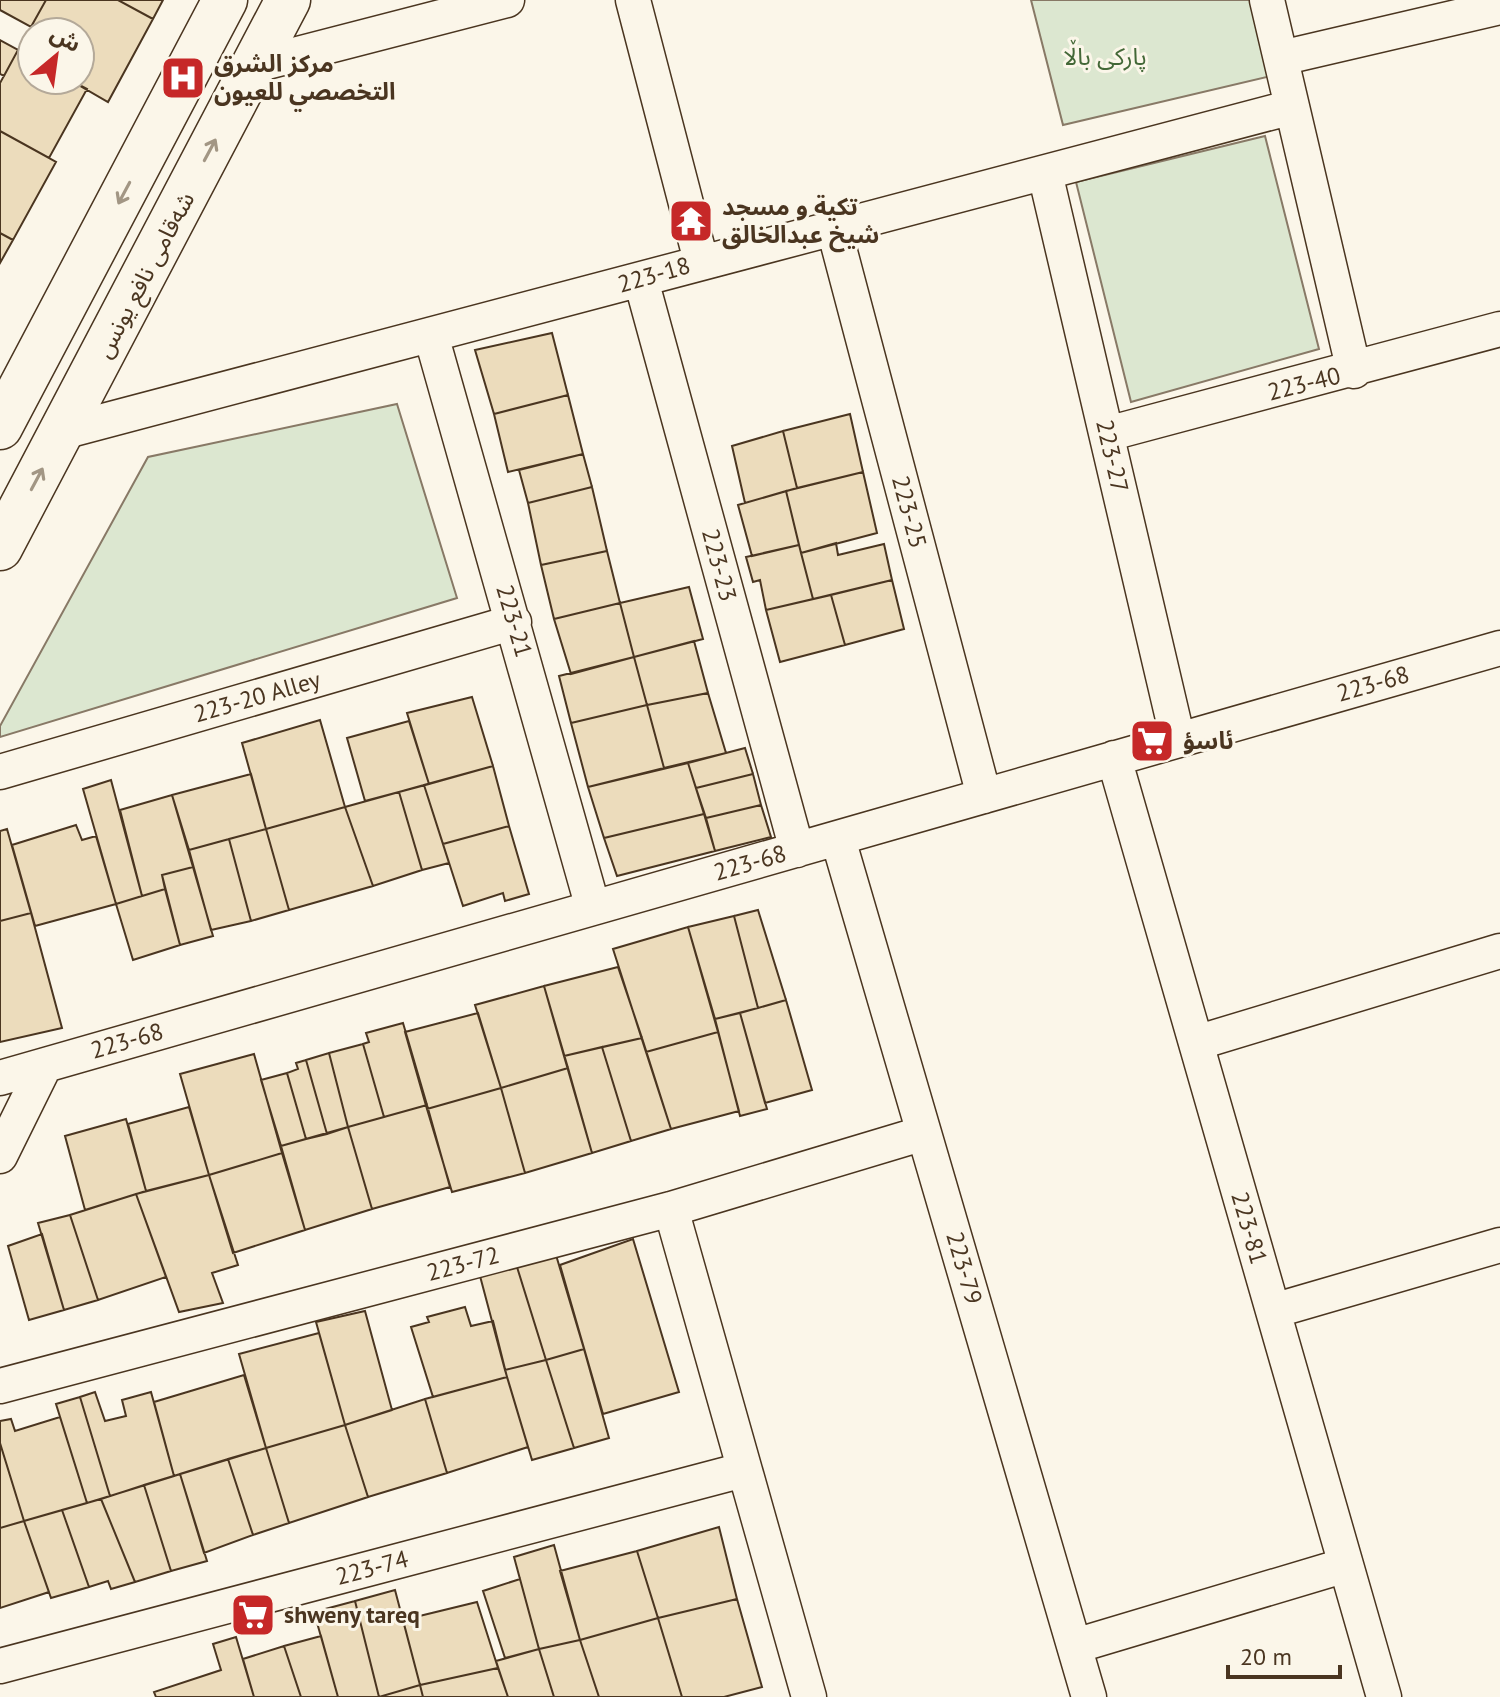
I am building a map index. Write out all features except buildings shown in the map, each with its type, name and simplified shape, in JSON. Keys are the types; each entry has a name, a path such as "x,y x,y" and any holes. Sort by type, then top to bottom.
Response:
{"main road":[{"path":"0,427 225,0"},
{"name":"شەقامی نافع یونس","path":"0,548 288,0"}],"street":[{"path":"255,65 507,0"},
{"path":"633,0 701,261"},
{"path":"1267,0 1354,371"},
{"path":"1281,58 1500,7"},
{"name":"223-18","path":"62,432 1292,107"},
{"name":"223-27","path":"1045,173 1178,740"},
{"name":"223-25","path":"834,229 984,796"},
{"name":"223-23","path":"641,280 797,850"},
{"name":"223-40","path":"1107,434 1354,371 1500,329"},
{"name":"223-21","path":"431,335 593,908"},
{"name":"223-20 Alley","path":"0,772 514,622"},
{"name":"223-68","path":"0,1078 1500,648"},
{"name":"223-81","path":"1114,758 1384,1697"},
{"name":"223-79","path":"838,839 1089,1697"},
{"path":"1196,1043 1500,951"},
{"path":"0,1156 45,1065"},
{"name":"223-72","path":"0,1386 671,1209 924,1133"},
{"path":"671,1209 809,1697"},
{"path":"1273,1311 1500,1245"},
{"name":"223-74","path":"0,1666 743,1470"},
{"path":"1075,1646 1346,1565"}],"green space":[{"name":"پارکی باڵا","path":"1031,0 1256,0 1275,75 1063,125"},
{"path":"1265,136 1319,349 1131,402 1076,182"},
{"path":"397,404 457,598 0,737 0,726 148,457"}],"place":[{"name":"مركز الشرق التخصصي للعيون","path":"183,78"},
{"name":"تكية و مسجد شيخ عبدالخالق","path":"691,221"},
{"name":"ئاسؤ","path":"1152,741"},
{"name":"shweny tareq","path":"253,1615"}]}
